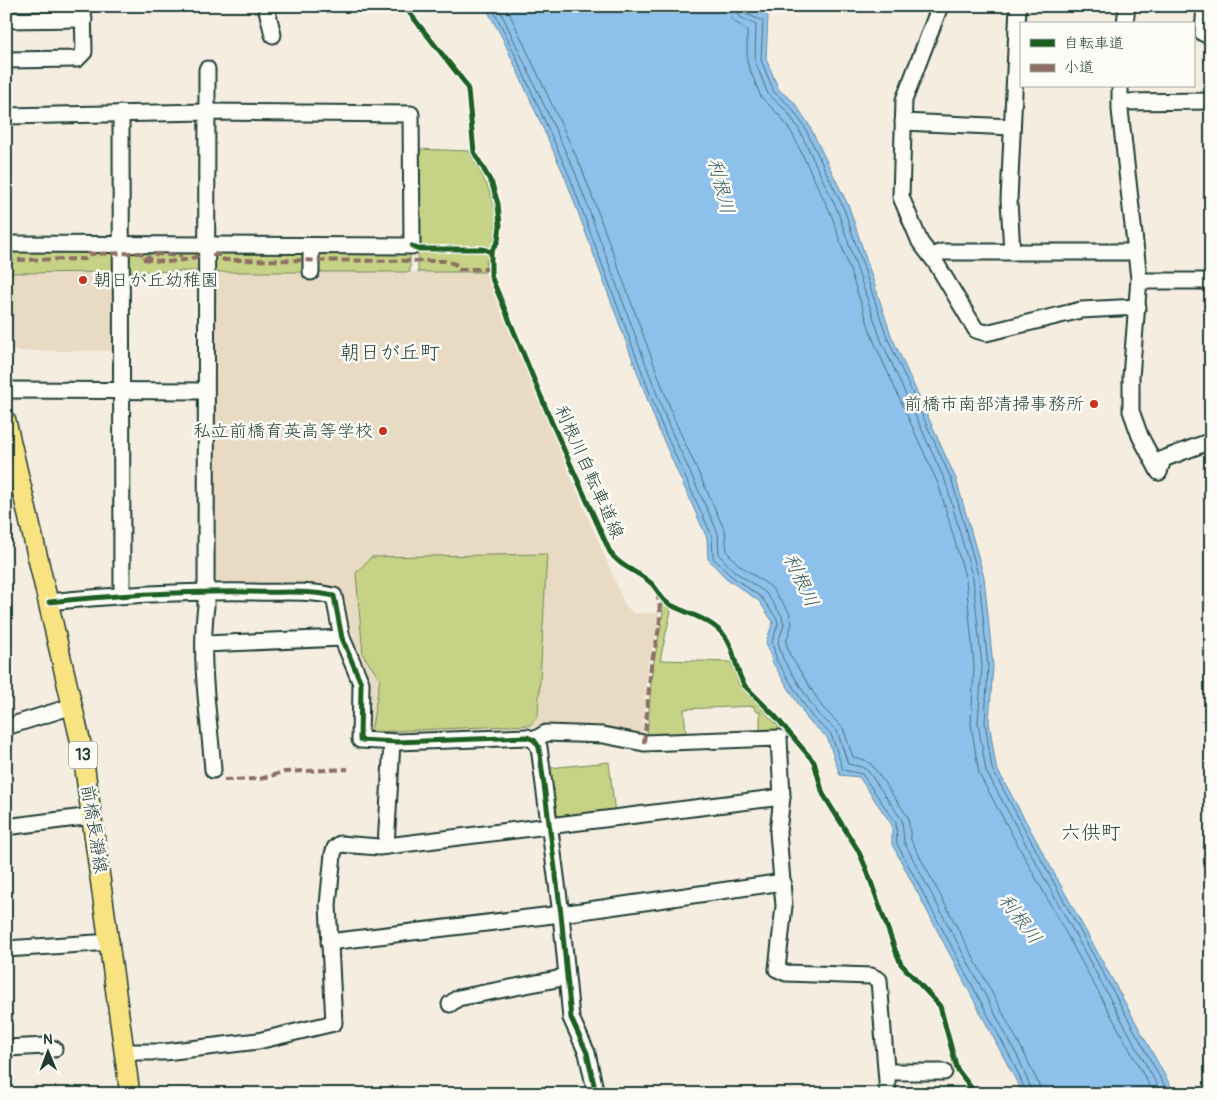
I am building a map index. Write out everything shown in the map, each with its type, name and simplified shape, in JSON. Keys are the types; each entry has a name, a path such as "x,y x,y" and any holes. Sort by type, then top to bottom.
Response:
{"main road":[{"name":"前橋長瀞線","path":"6,421 11,460 49,602 82,748 126,1052 130,1094"}],"street":[{"path":"266,6 273,35"},
{"path":"940,6 906,92 903,122 902,197 920,242 980,333 1081,310 1138,307"},
{"path":"1012,252 1009,200 1018,6"},
{"path":"1125,22 1127,6"},
{"path":"1205,6 1202,28 1203,33 1211,37"},
{"path":"6,20 84,13 84,52 77,58 6,60"},
{"path":"207,70 206,593 203,626 208,730 213,770"},
{"path":"1120,88 1139,282 1130,377 1131,411 1140,436 1159,472"},
{"path":"1120,102 1211,101"},
{"path":"6,116 207,112 411,114 412,246 6,244"},
{"path":"121,113 123,244 122,595"},
{"path":"903,122 1012,126"},
{"path":"311,246 311,272"},
{"path":"931,256 942,252 1136,252"},
{"path":"1139,282 1211,281"},
{"path":"6,390 206,391"},
{"path":"1159,472 1163,459 1211,441"},
{"path":"1159,472 1211,449"},
{"path":"49,602 122,595 206,593 296,592 334,596 342,638 361,684 360,740 392,742 527,737 534,740 538,747 561,914 572,1023 587,1053 595,1094"},
{"path":"205,644 342,638"},
{"path":"6,727 73,706"},
{"path":"534,740 546,732 603,735 644,743 776,737 780,742 782,797 778,832 783,882 784,920 778,971 876,977 879,980 888,1094"},
{"path":"386,846 392,742"},
{"path":"126,1052 165,1052 258,1041 334,1023 329,942 329,893 335,848 343,843 372,847 386,846 782,797"},
{"path":"6,827 92,816"},
{"path":"329,942 561,914 783,882"},
{"path":"6,949 110,942"},
{"path":"450,1004 458,998 557,979 566,975"},
{"path":"6,1048 46,1046 54,1049"},
{"path":"887,1072 944,1072"}],"shaded area":[{"path":"116,272 117,351 6,351 6,273"},
{"name":"私立前橋育英高等学校","path":"215,272 485,272 625,605 633,613 659,613 647,667 642,738 583,729 582,725 365,736 341,592 212,583"}],"green space":[{"path":"418,149 469,151 490,193 496,216 494,239 487,258 485,272 418,272"},
{"path":"112,249 117,255 116,272 6,273 6,250"},
{"path":"133,251 195,252 201,257 201,271 129,272 128,256"},
{"path":"219,252 301,252 306,255 307,272 215,272 215,257"},
{"path":"322,252 406,252 410,255 410,272 319,272 319,255"},
{"path":"547,554 538,716 530,725 371,732 380,679 363,655 356,573 371,557"},
{"path":"661,602 671,611 660,660 731,662 739,685 781,729 780,731 760,735 760,712 755,711 754,706 684,709 686,734 647,736 652,672 663,613"},
{"path":"609,762 615,814 555,819 549,768"}],"water":[{"name":"利根川","path":"485,6 744,6 768,16 766,59 779,90 794,102 808,123 849,207 891,335 956,479 984,577 993,666 989,722 996,767 1175,1094 1023,1094 892,844 892,825 859,777 840,775 827,737 808,720 773,663 766,642 773,622 759,601 727,579 708,559 707,538 658,428 565,177 503,39"}],"marked path":[{"path":"6,260 85,259 89,254 141,253 143,259 167,262 190,259 201,255"},
{"path":"143,259 156,254 182,256"},
{"path":"212,255 220,255 224,260 445,261 455,264 459,269 490,269"},
{"path":"644,743 651,666 660,615 658,598 660,596"},
{"path":"224,780 260,779 284,772 348,769"}],"cycle path":[{"name":"利根川自転車道線","path":"404,6 465,83 468,90 474,152 492,184 498,204 500,225 498,241 491,252 491,276 552,423 610,552 624,566 652,584 666,602 705,620 723,634 730,646 741,680 745,686 776,717 814,762 823,794 858,850 866,868 901,964 940,1006 957,1069 976,1094"},
{"path":"412,246 417,249 483,249 491,252"},
{"path":"49,602 126,595 203,592 304,592 334,596 342,638 361,683 360,740 397,742 527,737 534,740 539,747 561,914 571,1018 587,1053 596,1094"}],"place":[{"name":"朝日が丘幼稚園","path":"83,280"},
{"name":"前橋市南部清掃事務所","path":"1094,404"},
{"name":"私立前橋育英高等学校","path":"383,431"}],"district":[{"name":"朝日が丘町","path":"390,352"},
{"name":"六供町","path":"1091,832"}]}
